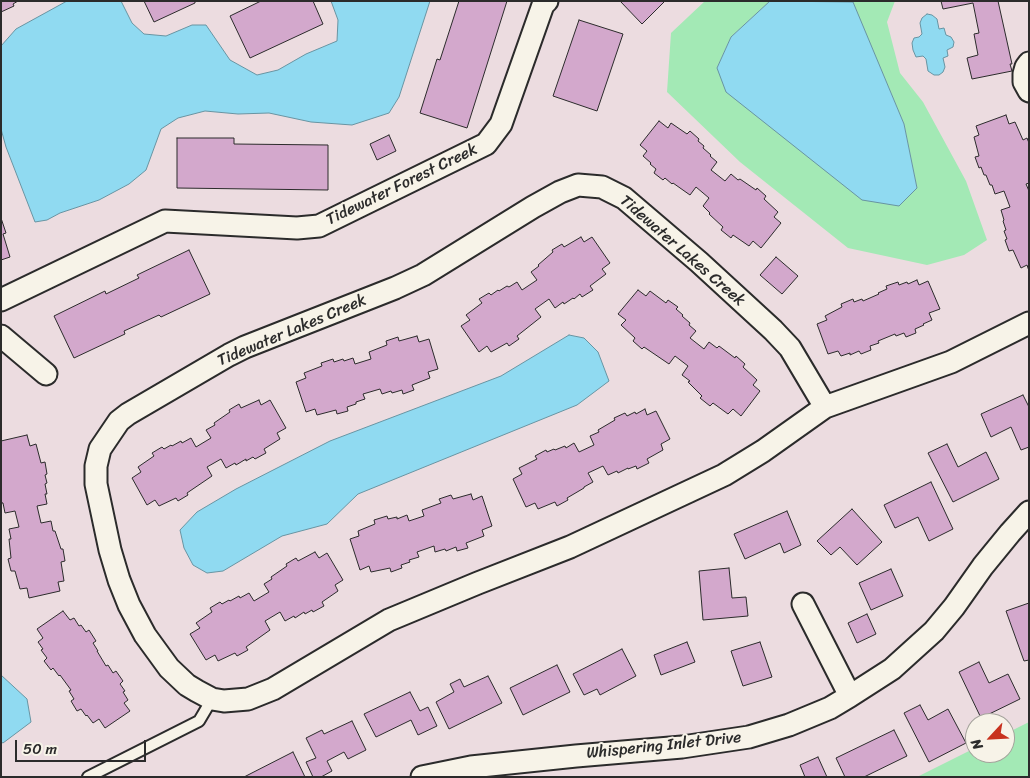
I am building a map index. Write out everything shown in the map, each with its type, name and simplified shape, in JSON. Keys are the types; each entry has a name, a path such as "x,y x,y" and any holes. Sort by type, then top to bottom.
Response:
{"street":[{"name":"Tidewater Forest Creek","path":"1,300 165,221 297,228 319,226 486,144 501,124 546,1"},
{"path":"1029,63 1024,74 1024,82 1029,91"},
{"name":"Tidewater Lakes Creek","path":"825,407 790,348 699,262 624,198 602,187 578,185 533,206 423,275 395,288 245,347 128,414 119,421 100,449 96,466 96,484 110,550 117,572 129,605 145,635 169,668 187,685 212,699 224,701 248,699 273,690 389,620 570,547 724,475 763,451 825,407 952,362 1029,323"},
{"path":"1,336 46,374"},
{"name":"Whispering Inlet Drive","path":"422,777 471,767 682,746 749,736 789,726 830,708 892,669 934,631 954,607 983,566 1029,512"},
{"path":"804,604 850,696"}],"lane":[{"path":"88,777 198,722 212,699"}],"green space":[{"path":"705,1 770,1 731,37 717,68 917,188 904,124 852,1 895,1 887,22 900,73 923,102 966,181 987,240 964,255 927,265 848,248 740,162 667,92 671,33"},
{"path":"1029,722 1029,777 917,777 965,753 965,763 1015,763 1015,729"}],"water":[{"path":"67,1 121,1 132,23 144,34 166,36 192,25 206,25 230,60 257,75 278,70 306,54 337,41 338,20 331,1 430,1 399,97 389,113 352,125 311,122 269,113 238,114 205,111 178,118 161,129 146,170 129,184 99,200 60,213 47,220 35,222 1,129 1,46 16,29"},
{"path":"770,1 853,2 904,124 917,188 899,206 862,200 726,92 717,68 731,37"},
{"path":"927,14 937,19 939,29 944,28 946,35 951,37 954,42 953,47 947,50 948,56 943,58 945,67 939,75 934,75 928,71 926,59 923,56 916,57 913,50 912,43 914,38 922,34 920,23"},
{"path":"569,335 584,338 598,352 609,381 577,405 358,494 327,524 282,536 223,571 207,573 193,565 184,548 180,530 197,512 236,489 330,441 501,376"},
{"path":"1,675 27,699 31,722 3,743 1,742"}],"building":[{"path":"1,1 18,1 13,4 14,6 1,12"},
{"path":"144,1 195,1 195,3 154,22"},
{"path":"261,1 313,1 323,24 250,58 230,16"},
{"path":"459,1 507,1 467,128 420,113 437,59 440,60"},
{"path":"620,1 665,1 642,24"},
{"path":"941,1 998,1 1012,71 972,79 967,58 978,55 974,34 979,33 973,3 943,9"},
{"path":"579,20 623,34 597,111 553,96"},
{"path":"1006,115 1009,124 1015,122 1023,140 1027,138 1029,143 1029,183 1026,184 1029,191 1029,271 1027,265 1021,268 1013,250 1009,251 1005,240 1007,239 1004,231 1006,230 1001,210 1010,207 1004,191 995,194 986,175 984,175 981,167 979,168 975,157 979,156 974,137 979,135 976,126"},
{"path":"659,121 668,128 671,123 687,134 690,131 699,139 698,141 704,146 703,148 717,162 711,170 725,181 731,174 756,190 757,188 766,196 764,199 778,212 774,217 781,223 761,248 753,241 749,246 733,235 731,238 721,230 723,227 703,206 709,198 696,187 690,195 654,173 656,169 643,156 647,151 640,145"},
{"path":"389,135 396,151 377,160 370,144"},
{"path":"177,138 234,138 234,144 328,145 328,190 177,188"},
{"path":"1,218 6,233 3,234 10,257 1,260"},
{"path":"581,237 584,242 592,237 610,263 602,269 606,274 590,286 593,290 582,297 580,294 564,304 563,302 555,308 549,299 535,309 541,317 517,336 519,339 509,346 507,343 491,352 487,346 479,352 461,326 470,320 466,315 482,303 479,299 517,282 522,290 537,280 531,272 553,252 552,250 562,244 564,247"},
{"path":"189,250 210,294 161,317 159,315 124,331 125,334 74,358 54,316 105,291 106,294 139,278 137,275"},
{"path":"776,257 798,276 782,294 760,275"},
{"path":"917,280 919,285 928,281 940,309 929,313 932,320 915,329 916,333 906,337 904,333 896,336 895,334 878,341 879,343 870,346 871,350 861,354 859,351 841,356 838,351 828,354 817,324 827,320 825,316 842,307 841,304 853,299 854,302 862,299 863,301 879,294 887,289 886,286 898,282 899,285 907,282 908,284"},
{"path":"638,290 646,296 650,291 666,303 668,300 678,307 676,309 696,331 690,338 704,349 709,342 717,348 719,346 735,358 736,356 745,364 743,367 757,380 753,385 760,391 741,416 733,409 728,414 713,403 710,406 700,398 702,396 688,382 690,381 682,375 688,366 675,356 669,364 644,347 642,349 633,341 635,338 621,325 626,320 618,314"},
{"path":"417,336 419,342 429,339 438,369 428,372 430,378 412,385 414,390 403,394 402,390 382,394 380,389 363,394 365,399 347,407 348,411 337,414 336,410 317,415 315,409 306,412 296,382 306,378 304,373 322,366 321,363 333,359 334,362 353,358 355,364 371,359 369,352 387,345 386,341 398,337 399,341"},
{"path":"1023,395 1029,407 1029,447 1021,450 1011,427 991,437 981,414"},
{"path":"259,400 261,405 270,400 286,428 277,433 280,439 264,449 266,453 255,459 253,457 246,461 246,459 226,468 221,459 207,467 212,476 187,493 188,495 178,501 176,498 159,506 155,500 147,505 132,478 141,472 138,467 154,456 152,453 162,447 164,449 191,438 196,447 211,438 206,430 230,412 229,410 239,404 241,408"},
{"path":"645,409 647,415 656,411 670,439 661,444 663,450 647,459 649,463 637,469 636,466 608,475 603,466 588,473 593,482 557,506 555,502 538,509 535,503 526,507 513,479 522,474 519,468 537,459 535,456 546,450 547,452 565,446 566,448 574,443 579,452 594,445 590,436 615,420 614,418 625,413 627,416 635,412 636,414"},
{"path":"27,435 30,446 36,444 41,463 45,462 47,474 45,475 47,483 45,484 47,494 45,494 47,504 37,506 41,523 51,521 53,531 55,531 61,549 63,549 65,561 61,562 64,581 58,582 60,591 29,598 27,588 20,589 15,571 11,571 8,559 11,558 9,529 19,527 15,511 5,513 1,500 1,441"},
{"path":"947,444 958,467 986,452 999,479 953,502 928,453"},
{"path":"931,482 953,529 929,541 918,517 895,528 884,505"},
{"path":"471,494 473,500 482,496 492,526 482,530 484,536 466,543 468,548 457,551 456,547 446,551 445,549 435,552 434,546 417,552 419,557 409,560 410,562 401,565 402,568 391,572 390,568 371,572 369,566 360,570 350,539 359,536 358,531 375,524 374,520 387,516 388,519 397,517 397,519 407,515 409,521 424,516 422,510 441,503 439,499 451,495 453,499"},
{"path":"852,509 882,542 857,565 840,547 831,555 817,541"},
{"path":"787,511 801,545 784,553 780,543 745,559 734,534"},
{"path":"315,552 319,558 327,553 343,580 335,585 338,591 322,602 324,606 313,612 312,610 305,614 304,612 295,618 294,616 285,621 280,612 265,621 270,630 246,647 248,650 237,656 235,653 218,661 215,655 206,660 190,634 200,628 196,623 212,612 210,608 220,602 222,604 249,593 254,601 269,592 264,584 287,566 286,564 296,558 298,561"},
{"path":"729,568 732,598 746,597 748,616 703,620 699,571"},
{"path":"891,569 903,596 871,610 859,583"},
{"path":"1029,603 1029,660 1024,661 1006,611"},
{"path":"63,611 70,620 74,618 86,632 89,630 96,641 93,643 106,666 108,665 113,673 116,671 123,681 120,684 128,700 124,703 130,711 105,728 99,719 93,723 81,709 77,711 71,701 74,699 69,691 71,690 60,675 53,668 51,670 44,661 47,658 38,642 43,638 37,629"},
{"path":"867,614 876,634 857,643 848,623"},
{"path":"687,642 695,662 661,675 654,655"},
{"path":"760,642 772,677 743,686 731,651"},
{"path":"622,649 636,676 600,695 597,689 584,695 573,674"},
{"path":"979,662 989,683 1008,674 1020,699 991,713 979,713 959,672"},
{"path":"557,665 570,692 523,715 510,688"},
{"path":"488,676 502,703 449,729 436,702 454,692 450,684 460,679 464,687"},
{"path":"410,692 420,711 428,707 437,726 418,735 411,720 376,737 364,714"},
{"path":"920,705 928,720 948,709 965,744 929,762 904,713"},
{"path":"352,721 366,750 348,759 344,752 327,761 332,771 321,777 313,777 306,762 316,758 306,738 322,730 324,734"},
{"path":"894,730 907,756 864,777 845,777 836,758"},
{"path":"293,752 305,777 244,777"},
{"path":"818,757 827,777 805,777 800,765"}]}
